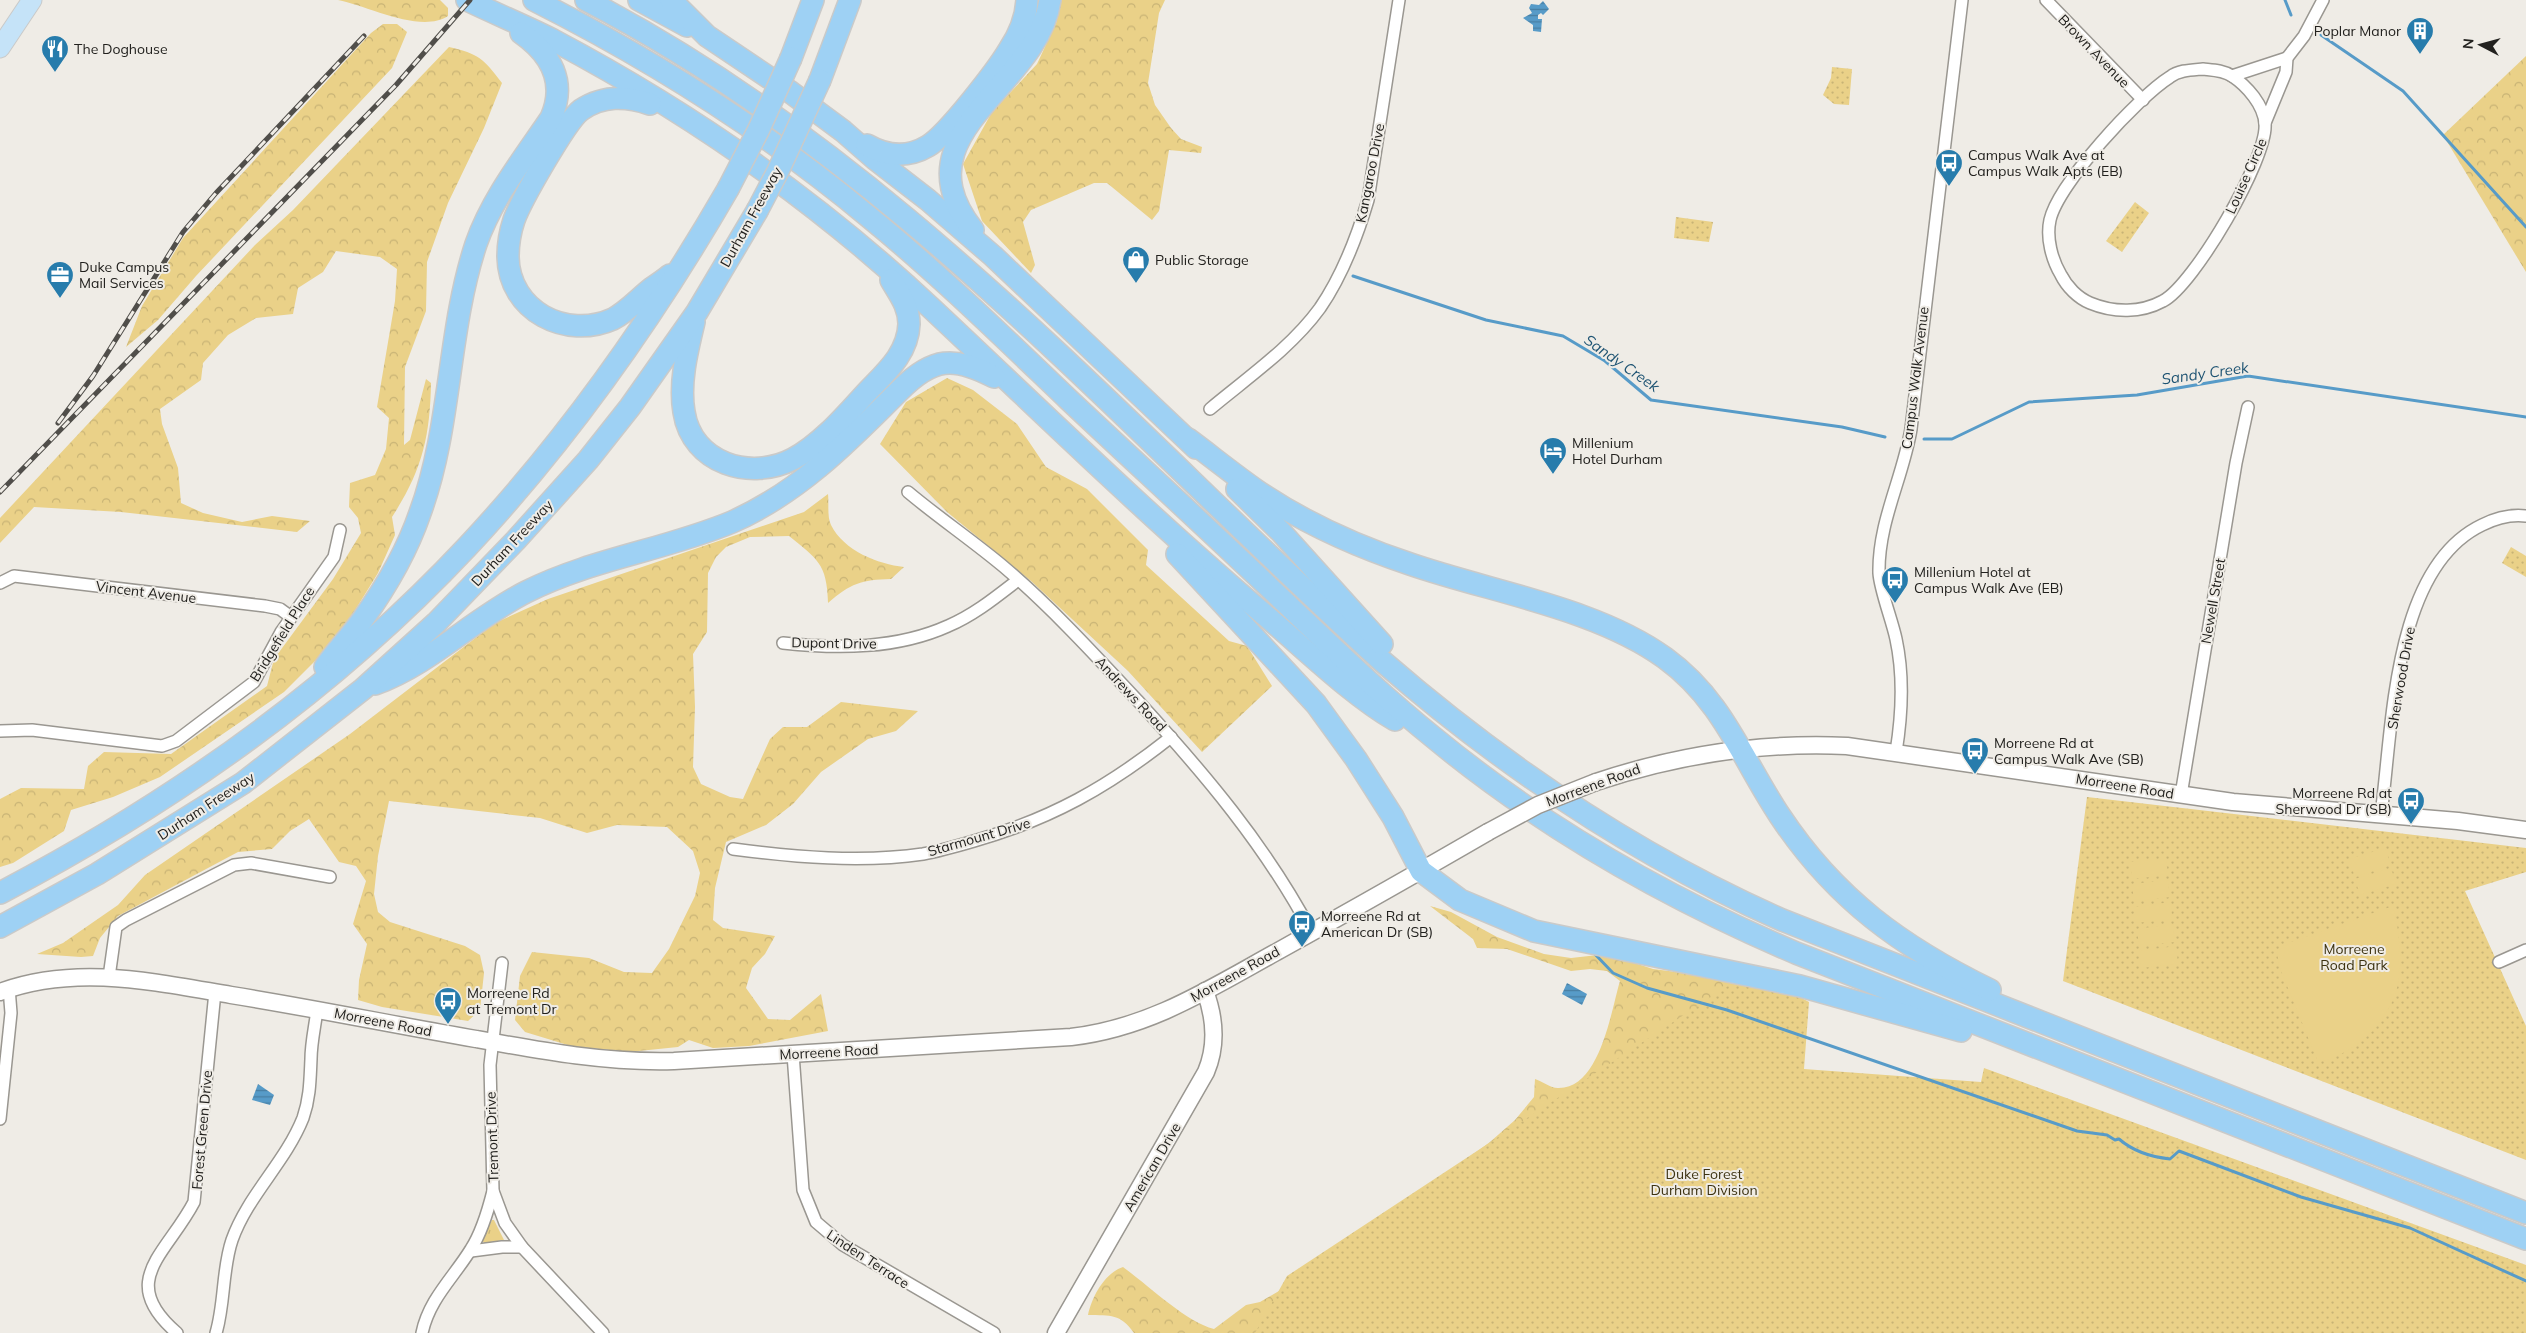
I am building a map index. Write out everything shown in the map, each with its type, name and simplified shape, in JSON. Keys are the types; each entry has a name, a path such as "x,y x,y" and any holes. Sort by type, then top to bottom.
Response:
{"highway":[{"path":"534,0 626,48 718,106 868,216 982,316 1363,676 1448,749 1566,832 1680,899 1796,953 2526,1239"},
{"path":"586,0 667,45 717,76 822,150 878,194 994,294 1339,622 1436,708 1536,783 1628,842 1740,902 1822,937 2526,1213"},
{"path":"640,0 707,36 789,91 843,131 993,256 1188,439 1209,463 1281,532 1388,651 1413,675 1436,708"},
{"path":"671,0 707,36"},
{"path":"802,29 803,0"},
{"path":"0,893 52,866 147,808 231,752 297,702 426,588 473,540 593,396 684,264 728,189 760,129 791,58 813,0"},
{"name":"Durham Freeway","path":"0,927 97,874 223,797 278,758 363,689 470,588 588,460 630,407 697,312 757,211 778,171 820,80 850,0"},
{"path":"838,36 861,0"},
{"path":"843,131 887,154 907,154 928,146 968,103 1009,50 1021,27 1027,0"},
{"path":"993,256 956,204 949,170 961,136 1033,45 1044,24 1050,0"},
{"path":"475,3 568,48 681,115 724,143 806,203 927,304 1128,494 1230,586 1386,715 1448,749"},
{"path":"297,702 363,620 398,563 420,515 432,478 443,430 460,304 477,242 501,193 552,118 556,108 556,72 549,60 531,40 475,3"},
{"path":"681,115 639,100 618,97 600,101 581,110 570,124 519,207 511,228 508,257 512,280 530,307 552,322 577,326 613,318 628,310 684,264"},
{"path":"697,312 683,386 684,414 693,436 709,454 726,465 752,470 781,464 805,452 818,441 891,367 904,347 909,324 907,307 880,263"},
{"path":"363,689 401,675 502,605 557,578 624,555 703,533 772,502 825,464 910,381 930,368 944,363 963,363 978,368 1017,389"},
{"path":"1188,439 1267,497 1302,519 1337,536 1409,564 1543,604 1627,634 1683,673 1727,723 1779,814 1800,844 1822,872 1859,909 1902,942 1946,968 2118,1053"},
{"path":"1128,494 1181,560 1316,704 1356,759 1393,817 1421,871 1460,900 1534,931 1800,986 2062,1058"}],"main road":[{"path":"0,48 32,0"}],"street":[{"name":"Kangaroo Drive","path":"1210,409 1278,352 1309,322 1320,307 1349,253 1368,200 1399,0"},
{"name":"Campus Walk Avenue","path":"1896,752 1900,717 1901,673 1896,639 1880,580 1880,552 1885,519 1906,455 1911,429 1962,0"},
{"name":"Brown Avenue","path":"2046,0 2143,100"},
{"path":"2265,123 2286,72 2287,58 2304,36 2323,0"},
{"path":"2232,76 2287,58"},
{"name":"Louise Circle","path":"2203,68 2218,70 2232,76 2258,103 2265,123 2263,141 2244,185 2202,261 2183,284 2166,300 2140,310 2123,311 2088,302 2072,290 2056,268 2053,258 2050,222 2056,207 2078,169 2143,100 2170,76 2180,72 2203,68"},
{"name":"Newell Street","path":"2181,795 2236,464 2248,407"},
{"name":"Andrews Road","path":"908,492 1018,580 1108,668 1217,790 1288,888 1312,933"},
{"name":"Sherwood Drive","path":"2381,814 2402,654 2420,594 2442,558 2463,536 2504,517 2526,516"},
{"name":"Bridgefield Place","path":"0,731 32,730 153,745 169,744 206,719 254,682 290,617 334,556 340,530"},
{"name":"Vincent Avenue","path":"0,583 14,576 142,591 266,606 280,609 290,617"},
{"name":"Dupont Drive","path":"784,643 832,646 877,645 918,636 951,625 977,611 1018,580"},
{"name":"Starmount Drive","path":"733,849 794,856 864,857 907,856 941,850 1009,831 1069,806 1112,779 1171,737"},
{"name":"Morreene Road","path":"5,990 63,977 109,977 215,992 572,1056 636,1061 674,1062 1094,1035 1138,1023 1206,991 1538,805 1596,782 1650,765 1742,750 1830,746 1896,752 2181,795 2526,830"},
{"path":"109,977 116,927 126,920 234,865 251,863 330,877"},
{"path":"2500,962 2526,950"},
{"name":"Tremont Drive","path":"502,963 491,1042 490,1065 493,1191 505,1223 522,1247 603,1333"},
{"path":"0,1119 11,1013 5,990"},
{"name":"American Drive","path":"1056,1333 1206,1072 1212,1054 1214,1039 1211,1006 1206,991"},
{"name":"Forest Green Drive","path":"177,1333 163,1321 152,1305 148,1296 147,1280 155,1261 184,1222 194,1202 215,992"},
{"path":"216,1333 222,1314 232,1242 240,1220 250,1201 282,1160 303,1117 311,1088 311,1057 317,1010"},
{"name":"Linden Terrace","path":"794,1054 803,1190 816,1222 842,1245 994,1333"},
{"path":"422,1333 438,1294 471,1250 488,1212 493,1191"},
{"path":"471,1250 522,1247"}],"green space":[{"path":"338,0 440,0 448,8 448,16 437,21 409,20"},
{"path":"1061,0 1165,0 1159,13 1148,83 1155,105 1171,128 1181,139 1202,147 1201,153 1169,150 1159,211 1152,220 1107,183 1094,183 1031,210 1023,222 1035,265 1031,273 982,221 963,164 992,112 1037,64 1056,23"},
{"path":"383,24 397,24 407,32 392,68 196,276 158,320 126,347 142,306 183,238 371,33"},
{"path":"449,47 480,58 502,83 484,128 448,203 427,262 426,311 405,367 404,445 410,440 426,379 431,383 429,420 417,469 411,484 392,517 395,535 378,573 338,638 284,692 160,777 113,797 71,810 64,831 13,863 0,867 0,799 21,788 84,789 88,766 104,752 171,754 267,686 274,659 333,579 361,533 358,518 349,507 350,483 375,475 386,449 389,418 377,407 395,301 397,269 380,257 336,251 323,272 298,288 293,314 256,318 228,335 203,363 201,380 160,409 162,424 178,468 181,503 203,513 242,522 272,516 310,521 297,532 121,512 34,507 0,543 0,518 255,245 293,210"},
{"path":"2526,56 2526,272 2443,135"},
{"path":"1832,67 1852,69 1849,105 1834,104 1823,95 1831,78"},
{"path":"2135,202 2149,213 2122,252 2106,241"},
{"path":"1676,217 1713,222 1709,242 1674,238"},
{"path":"947,378 973,390 1017,424 1046,467 1087,489 1148,550 1146,565 1229,641 1247,646 1272,686 1202,752 1128,671 1031,581 947,512 880,444 906,402"},
{"path":"828,494 831,525 844,542 863,555 883,563 904,567 891,579 872,580 857,584 843,591 828,603 823,570 819,563 789,536 750,537 726,547 716,557 708,573 707,632 693,654 695,707 693,767 701,784 730,797 743,799 770,739 783,727 807,727 841,702 918,711 896,731 868,739 821,772 793,804 766,825 726,842 715,888 713,920 723,928 775,936 765,954 752,968 746,988 768,1019 790,1020 821,994 828,1031 749,1046 713,1048 689,1040 678,1047 629,1052 571,1046 525,1032 515,1020 520,976 532,952 589,958 624,972 652,973 669,949 695,896 700,873 693,851 667,827 617,825 587,833 540,818 389,801 378,856 374,894 378,912 390,922 465,946 480,955 484,973 480,1010 468,1021 382,1007 358,1000 359,980 367,944 353,924 366,881 356,866 339,862 309,819 290,831 272,849 238,852 118,916 100,938 93,956 37,954 63,943 118,905 145,875 350,734 495,623 548,599 804,512"},
{"path":"2511,547 2526,556 2526,577 2502,563"},
{"name":"Morreene Road Park","path":"2087,797 2526,848 2526,872 2465,891 2526,1026 2526,1160 2063,981"},
{"path":"2385,848 2391,865 2355,877 2349,859"},
{"path":"2166,858 2168,875 2132,879 2130,862"},
{"path":"2391,868 2396,884 2360,895 2355,879"},
{"path":"2168,880 2170,897 2134,902 2132,884"},
{"path":"2171,902 2172,919 2136,923 2134,907"},
{"path":"1430,906 1451,912 1497,937 1544,954 1571,958 1607,954 1653,969 1692,974 1768,990 1530,1333 1134,1333 1124,1322 1114,1317 1088,1315 1100,1286 1110,1274 1123,1267 1179,1311 1191,1319 1214,1329 1246,1305 1260,1302 1313,1271 1490,1142 1515,1120 1534,1097 1535,1079 1559,1088 1573,1085 1585,1076 1594,1062 1608,1028 1620,981 1607,971 1590,969 1571,971 1507,949 1477,948 1473,939"},
{"path":"2393,906 2399,936 2400,967 2398,984 2393,1000 2385,1015 2363,1040 2349,1050 2318,1062 2279,966 2277,951 2291,942"},
{"path":"2173,924 2175,942 2139,946 2137,929"},
{"path":"2176,946 2178,964 2141,968 2139,951"},
{"name":"Duke Forest Durham Division","path":"1740,978 1785,989 1809,1002 1804,1069 1981,1082 1984,1068 2526,1265 2526,1333 1255,1333 1287,1276"},
{"path":"492,1220 494,1220 504,1240 484,1243 482,1240"}],"water":[{"path":"1543,1 1549,9 1543,15 1541,13 1538,15 1538,19 1542,19 1541,32 1533,31 1533,25 1523,18 1532,13 1529,8 1531,4 1539,5"},
{"path":"1567,983 1587,994 1582,1005 1562,994"},
{"path":"258,1084 274,1095 270,1105 252,1100"}],"waterway":[{"path":"2285,0 2291,15"},
{"path":"2321,35 2403,91 2526,227"},
{"name":"Sandy Creek","path":"1353,276 1486,320 1563,336 1605,361 1651,400 1842,427 1885,437"},
{"name":"Sandy Creek","path":"1924,439 1952,439 2029,402 2137,395 2248,376 2526,417"},
{"path":"1592,951 1613,973 1647,988 1727,1010 2077,1131 2107,1135 2115,1140 2119,1139 2137,1151 2149,1155 2170,1159 2179,1151 2301,1197 2410,1228 2526,1281"}],"railway":[{"path":"0,492 396,85 470,0"},
{"path":"58,423 93,376 183,232 216,193 364,36"}],"place":[{"name":"Poplar Manor","path":"2420,55"},
{"name":"The Doghouse","path":"55,73"},
{"name":"Campus Walk Ave at Campus Walk Apts (EB)","path":"1949,187"},
{"name":"Public Storage","path":"1136,284"},
{"name":"Duke Campus Mail Services","path":"60,299"},
{"name":"Millenium Hotel Durham","path":"1553,475"},
{"name":"Millenium Hotel at Campus Walk Ave (EB)","path":"1895,604"},
{"name":"Morreene Rd at Campus Walk Ave (SB)","path":"1975,775"},
{"name":"Morreene Rd at Sherwood Dr (SB)","path":"2411,825"},
{"name":"Morreene Rd at American Dr (SB)","path":"1302,948"},
{"name":"Morreene Rd at Tremont Dr","path":"448,1025"}]}
